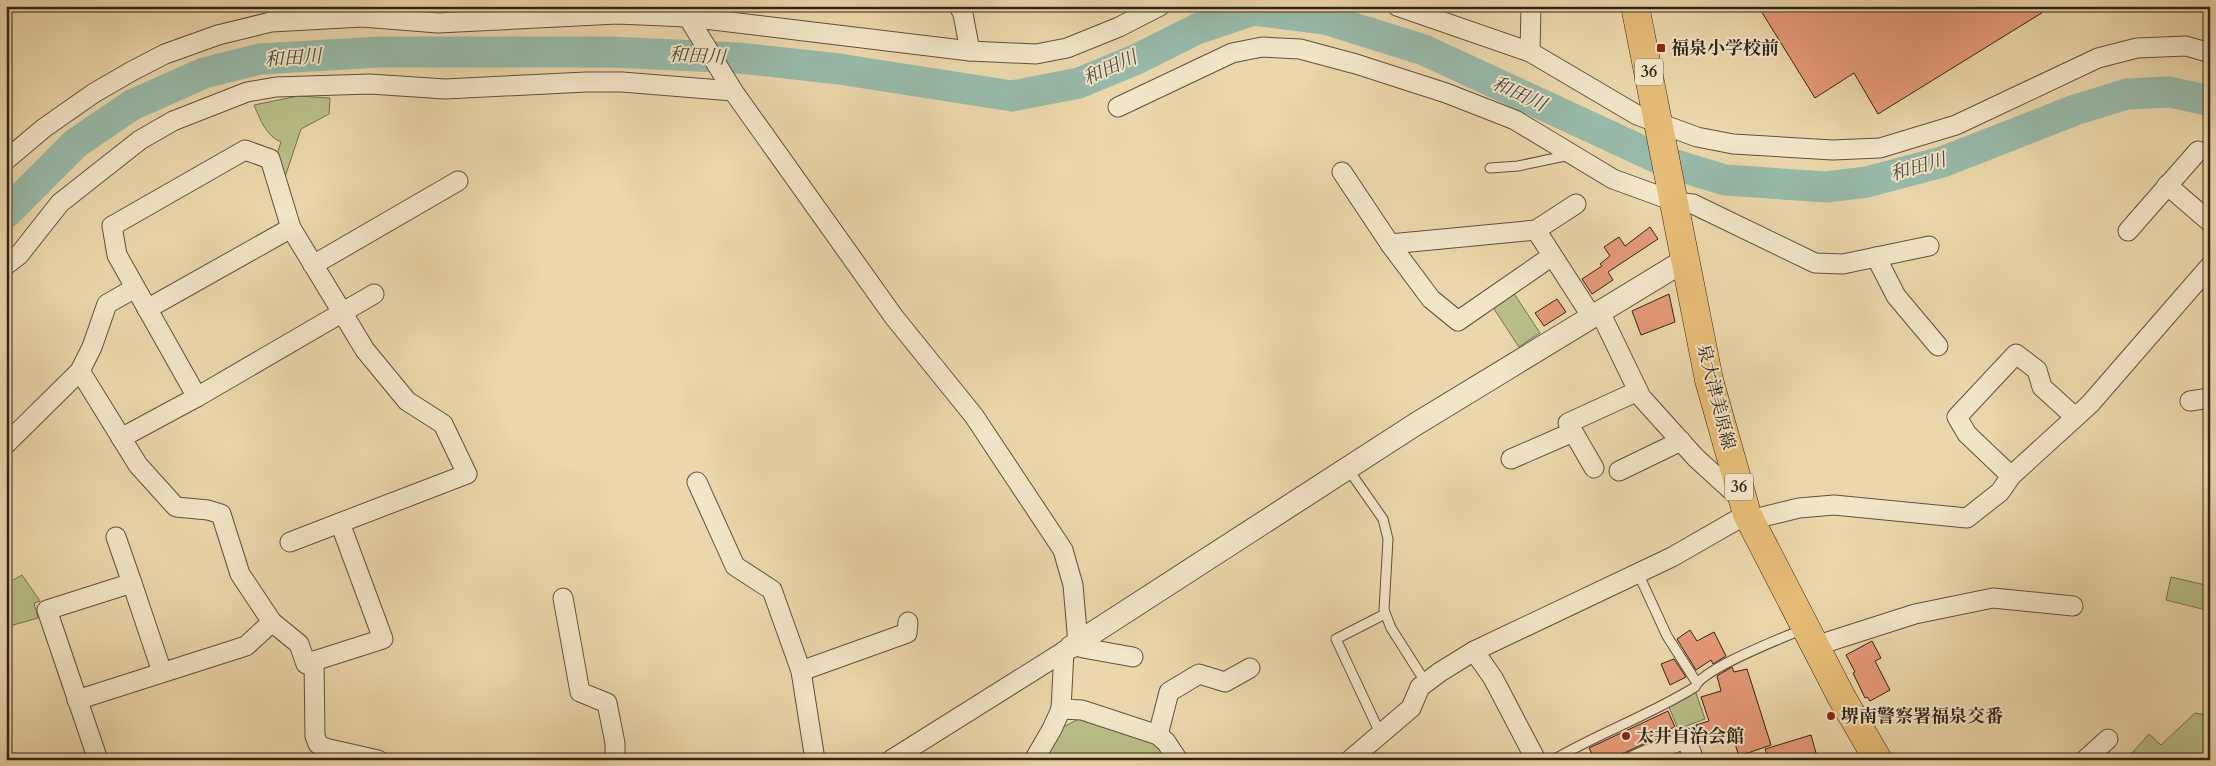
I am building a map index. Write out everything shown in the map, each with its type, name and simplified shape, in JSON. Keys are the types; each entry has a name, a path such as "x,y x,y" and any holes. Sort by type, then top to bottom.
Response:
{"main road":[{"name":"泉大津美原線","path":"1636,6 1687,259 1709,380 1746,511 1811,637 1878,760"}],"street":[{"path":"958,6 963,14 970,51"},
{"path":"6,160 44,128 94,93 132,71 166,54 218,35 271,22 362,17 438,23 685,12 722,14 970,51 1036,54 1067,48 1119,27 1160,6"},
{"path":"1397,6 1530,52 1637,114 1660,130 1733,144 1833,150 1880,148 1956,125 2098,58 2137,48 2186,46 2210,53"},
{"path":"1530,52 1531,6"},
{"path":"685,12 731,87 894,316 974,416 1062,550 1073,585 1071,647 1061,709 1034,760"},
{"path":"1118,107 1232,53 1262,47 1300,49 1446,92 1515,120 1612,179 1674,195 1815,263 1844,264 1929,246"},
{"path":"6,265 19,255 60,203 140,140 173,121 247,92 276,88 370,84 445,89 595,82 731,87"},
{"path":"197,397 117,255 112,226 245,150 270,159 291,228 364,350 407,401 443,424 468,474 290,542"},
{"path":"2128,231 2166,185 2198,151"},
{"path":"1342,172 1390,244 1431,300 1458,321 1552,256"},
{"path":"313,265 458,181"},
{"path":"2166,185 2210,222"},
{"path":"1390,244 1536,230 1576,204"},
{"path":"147,309 291,228"},
{"path":"1536,230 1552,256 1596,315 1641,397 1746,511"},
{"path":"1876,257 1896,296 1938,346"},
{"path":"891,760 1071,647 1348,468 1687,259"},
{"path":"1350,760 1412,708 1420,687 1474,651 1672,557 1746,511 1834,505 1967,518 2000,492 2011,476 2090,404 2210,266"},
{"path":"6,444 80,371 92,347 107,304 135,288"},
{"path":"121,438 197,397 374,294"},
{"path":"2011,476 1967,434 1956,417 2016,354 2037,370 2042,387 2075,418"},
{"path":"80,371 138,465 176,507 208,510 221,514 240,574 272,622 298,644 306,664 383,640 340,523"},
{"path":"1594,468 1568,423 1638,391"},
{"path":"2190,401 2210,398"},
{"path":"1511,459 1573,432"},
{"path":"1619,471 1681,442"},
{"path":"696,482 735,566 772,590 801,671 816,760"},
{"path":"116,537 162,672"},
{"path":"98,760 47,610 132,582"},
{"path":"562,598 580,692 607,703 615,743 615,760"},
{"path":"1811,637 1993,598 2073,606"},
{"path":"77,700 246,646 272,622"},
{"path":"801,671 907,633 908,622"},
{"path":"1071,647 1133,657"},
{"path":"1474,651 1493,678 1536,760"},
{"path":"314,661 315,736 318,744 325,748 378,760"},
{"path":"1158,735 1169,692 1199,674 1225,682 1250,668"},
{"path":"1061,709 1082,710 1158,735 1166,742 1178,760"},
{"path":"1635,760 1686,738 1694,760"},
{"path":"2085,760 2108,739"}],"lane":[{"path":"1490,168 1518,166 1573,155"},
{"path":"1348,468 1383,519 1388,539 1385,614 1391,628 1426,682"},
{"path":"1638,573 1667,636 1697,683"},
{"path":"1380,733 1336,639 1385,614"},
{"path":"1553,760 1589,739 1664,706 1695,687 1707,675 1746,654 1811,637"}],"green space":[{"path":"298,96 330,98 329,114 301,129 284,180 276,157 281,142 267,131 254,105"},
{"path":"1513,292 1540,333 1519,347 1492,306"},
{"path":"22,575 40,601 34,603 38,618 6,627 6,584"},
{"path":"2171,577 2210,586 2210,611 2166,600"},
{"path":"1695,690 1705,719 1678,729 1669,707"},
{"path":"2195,713 2210,716 2210,760 2126,760 2149,734 2161,745"},
{"path":"1083,717 1153,740 1167,760 1043,760 1061,728"}],"building":[{"path":"1758,6 2053,6 1878,114 1854,73 1815,98"},
{"path":"1650,227 1658,239 1608,272 1613,280 1592,294 1582,279 1602,266 1600,264 1610,256 1604,247 1619,237 1625,246"},
{"path":"1669,294 1675,322 1641,335 1632,311"},
{"path":"1557,299 1566,312 1544,326 1535,313"},
{"path":"1690,630 1697,641 1714,632 1726,656 1713,664 1711,660 1696,670 1677,639"},
{"path":"1872,641 1881,658 1875,661 1890,690 1870,701 1867,697 1865,698 1846,655"},
{"path":"1674,659 1686,677 1670,685 1661,664"},
{"path":"1732,667 1734,672 1747,669 1771,745 1739,756 1730,729 1700,738 1696,725 1709,721 1701,697 1721,691 1717,676"},
{"name":"太井自治会館","path":"1668,711 1675,727 1648,737 1650,741 1609,760 1595,760 1589,748"},
{"path":"1811,735 1818,760 1769,760 1765,749"}],"waterway":[{"name":"和田川","path":"6,213 76,143 132,105 204,73 260,59 379,52 612,52 739,58 839,69 1012,96 1079,83 1137,59 1197,29 1253,10 1325,19 1424,50 1666,162 1725,180 1826,187 1867,182 1942,162 2075,110 2127,94 2170,92 2210,101"}],"place":[{"name":"福泉小学校前","path":"1661,48"},
{"name":"堺南警察署福泉交番","path":"1831,716"},
{"name":"太井自治会館","path":"1626,736"}]}
